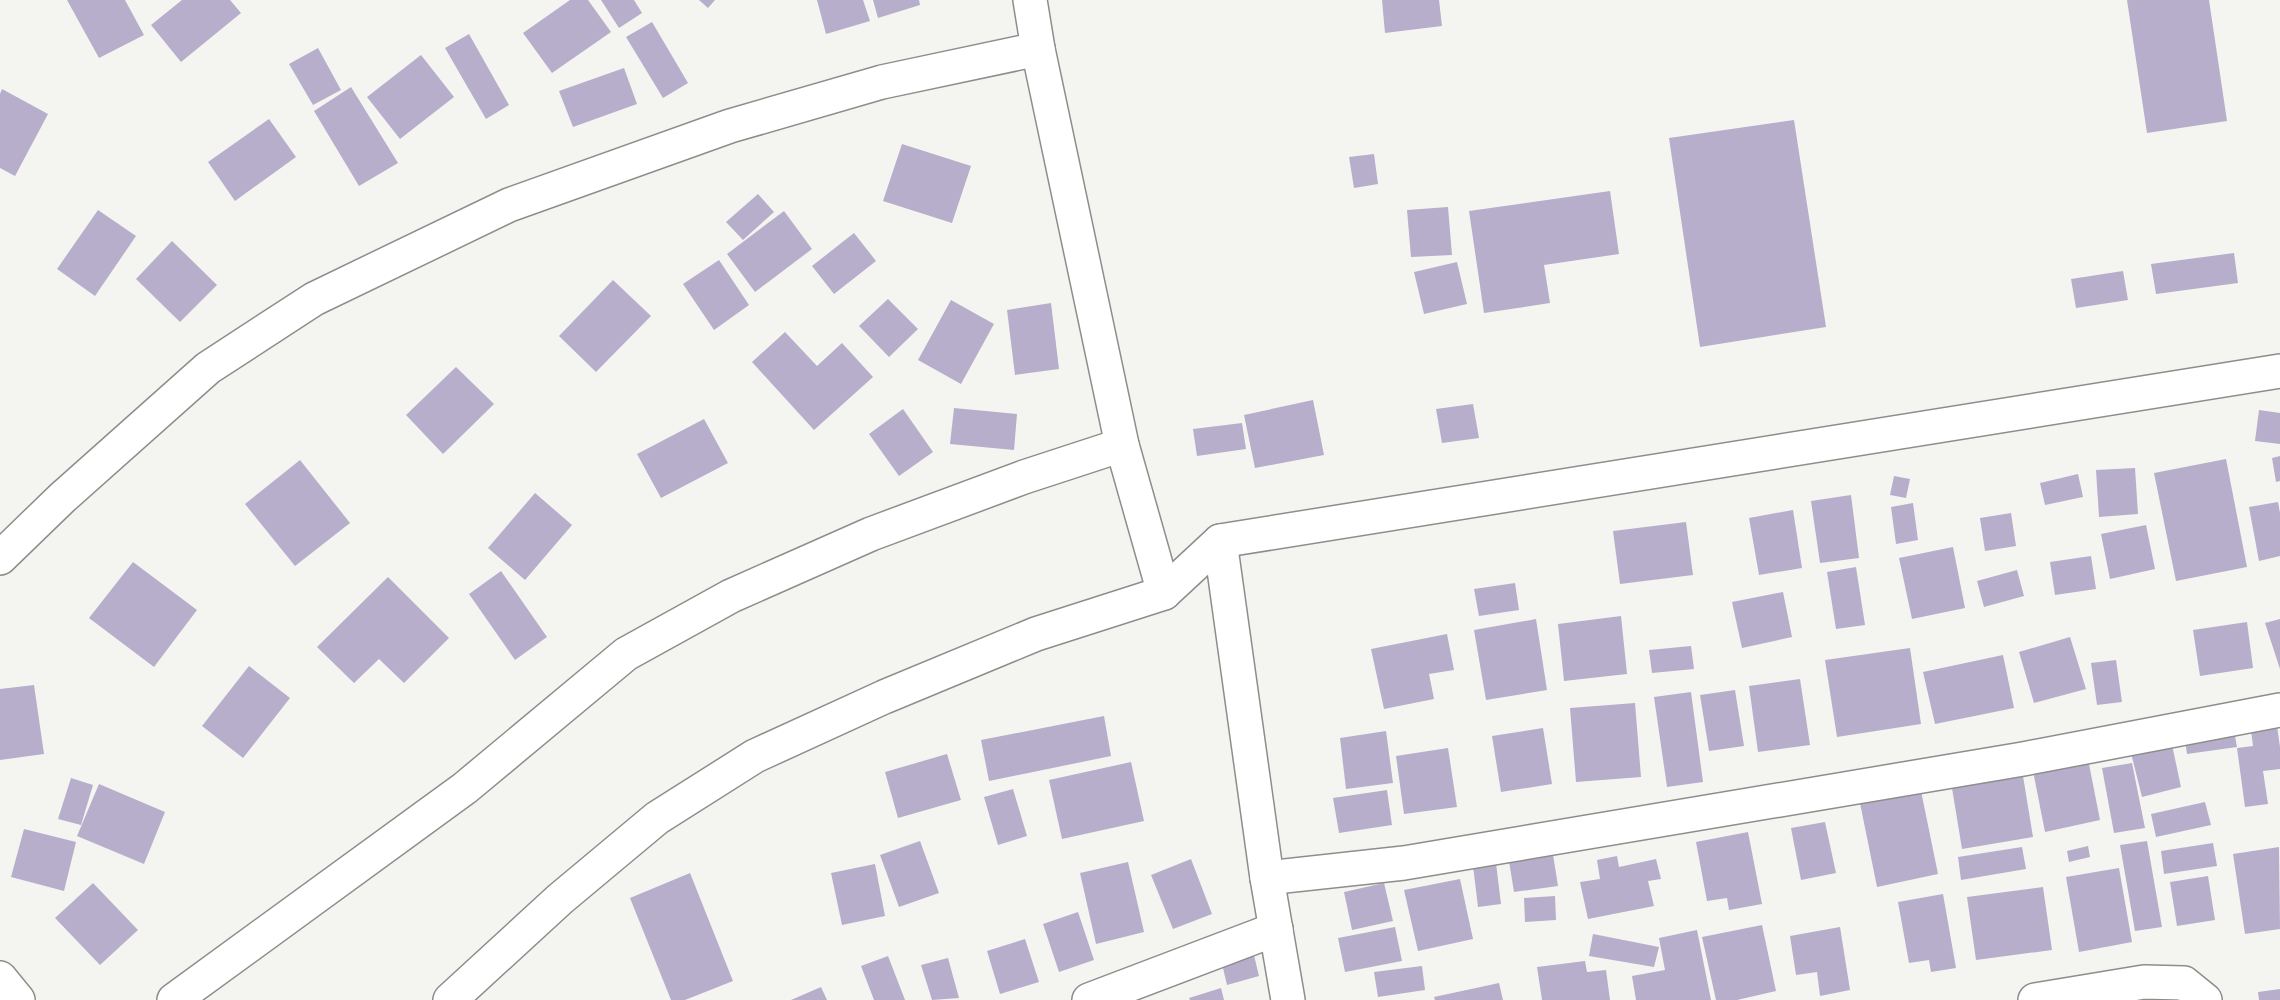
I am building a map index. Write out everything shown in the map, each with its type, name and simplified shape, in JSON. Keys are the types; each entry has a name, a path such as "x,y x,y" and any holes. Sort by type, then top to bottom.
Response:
{"street":[{"path":"1030,0 1038,49 1122,445 1164,593"},
{"path":"0,558 62,498 208,368 314,299 509,205 730,126 882,82 1038,49"},
{"path":"450,1000 560,899 657,818 755,756 884,697 1036,634 1164,593 1220,541 2280,371"},
{"path":"174,1000 465,788 627,654 731,596 871,534 1024,477 1122,445"},
{"path":"1220,541 1267,878 1288,1000"},
{"path":"1267,878 1404,863 2024,759 2280,710"},
{"path":"1089,1000 1276,929"},
{"path":"0,978 18,1000"},
{"path":"2035,1000 2144,982 2184,983 2205,1000"}],"building":[{"path":"67,0 125,0 144,35 99,58"},
{"path":"182,0 230,0 241,13 181,62 151,25"},
{"path":"570,0 588,0 611,32 552,73 523,33"},
{"path":"601,0 634,0 642,13 619,28"},
{"path":"699,0 715,0 708,8"},
{"path":"817,0 863,0 870,21 826,34"},
{"path":"873,0 919,0 920,5 878,18"},
{"path":"1382,0 1439,0 1442,26 1385,33"},
{"path":"2127,0 2209,0 2227,121 2147,133"},
{"path":"652,22 688,83 663,98 626,37"},
{"path":"469,34 509,105 486,119 445,48"},
{"path":"318,48 341,90 313,105 289,64"},
{"path":"421,55 454,97 400,139 367,97"},
{"path":"624,68 637,104 573,127 559,91"},
{"path":"351,87 398,163 359,186 314,111"},
{"path":"2,89 48,114 15,176 0,168 0,94"},
{"path":"269,119 296,157 235,201 208,162"},
{"path":"1794,120 1826,327 1700,347 1669,138"},
{"path":"902,144 971,166 952,223 883,201"},
{"path":"1374,154 1378,184 1354,188 1349,157"},
{"path":"1610,191 1619,254 1544,265 1550,303 1484,313 1469,211"},
{"path":"758,194 774,212 743,240 726,222"},
{"path":"1448,207 1452,255 1411,257 1407,210"},
{"path":"98,210 136,236 95,296 57,269"},
{"path":"784,211 812,249 755,292 727,254"},
{"path":"854,233 876,261 834,294 812,266"},
{"path":"172,241 217,285 180,322 136,279"},
{"path":"2234,253 2238,283 2156,294 2151,264"},
{"path":"719,260 749,305 714,330 683,284"},
{"path":"1457,262 1467,304 1424,314 1414,272"},
{"path":"2123,271 2128,300 2076,308 2071,279"},
{"path":"613,280 651,316 596,372 559,336"},
{"path":"888,299 918,329 889,357 859,326"},
{"path":"951,300 994,324 961,384 918,360"},
{"path":"1051,303 1059,369 1015,375 1007,310"},
{"path":"785,332 817,366 842,343 873,377 814,430 752,362"},
{"path":"456,367 494,404 443,454 406,415"},
{"path":"1313,400 1324,455 1255,468 1244,415"},
{"path":"1473,404 1479,438 1442,443 1436,409"},
{"path":"954,408 1017,414 1014,450 950,444"},
{"path":"903,409 933,452 899,476 869,434"},
{"path":"2259,410 2280,413 2280,444 2255,441"},
{"path":"704,419 728,463 661,498 637,454"},
{"path":"1242,423 1246,449 1197,456 1193,429"},
{"path":"2280,456 2280,481 2276,482 2272,458"},
{"path":"2226,459 2247,567 2176,581 2154,473"},
{"path":"300,460 350,523 295,566 245,504"},
{"path":"2135,468 2138,514 2099,517 2096,470"},
{"path":"2078,474 2083,497 2045,505 2040,483"},
{"path":"1894,476 1910,479 1906,498 1890,495"},
{"path":"535,493 572,525 525,580 488,548"},
{"path":"1851,495 1859,558 1820,563 1811,501"},
{"path":"2278,502 2280,556 2259,561 2249,507"},
{"path":"1913,503 1918,540 1896,544 1891,507"},
{"path":"1793,510 1802,568 1759,575 1749,518"},
{"path":"2011,513 2016,546 1985,551 1980,518"},
{"path":"1686,522 1693,575 1620,584 1613,531"},
{"path":"2146,525 2155,569 2110,579 2101,534"},
{"path":"1953,547 1965,608 1912,619 1899,558"},
{"path":"2091,556 2096,589 2055,595 2050,562"},
{"path":"133,562 197,610 154,667 89,618"},
{"path":"1856,567 1865,625 1836,629 1827,572"},
{"path":"2017,570 2024,596 1984,607 1977,581"},
{"path":"501,571 547,637 515,660 469,594"},
{"path":"388,577 449,638 404,683 379,659 354,683 317,647"},
{"path":"1515,583 1519,610 1479,616 1474,589"},
{"path":"1783,592 1792,637 1742,648 1732,602"},
{"path":"1621,616 1627,674 1564,681 1558,624"},
{"path":"1536,619 1547,690 1486,700 1474,630"},
{"path":"2280,619 2280,669 2265,623"},
{"path":"2247,622 2253,668 2200,676 2193,630"},
{"path":"1447,634 1454,670 1429,674 1434,699 1384,709 1371,649"},
{"path":"2070,637 2086,689 2034,703 2019,652"},
{"path":"1691,646 1694,669 1652,673 1649,650"},
{"path":"1910,648 1921,724 1837,737 1825,660"},
{"path":"2003,655 2014,708 1935,724 1923,672"},
{"path":"2116,660 2122,702 2097,705 2091,663"},
{"path":"249,666 290,698 243,758 202,726"},
{"path":"1800,679 1810,745 1758,752 1749,686"},
{"path":"34,685 44,754 0,760 0,689"},
{"path":"1735,690 1744,746 1709,751 1700,695"},
{"path":"1691,692 1703,782 1667,787 1654,697"},
{"path":"1635,703 1641,777 1576,782 1570,708"},
{"path":"1104,716 1111,756 989,781 981,740"},
{"path":"2233,725 2237,747 2187,754 2184,733"},
{"path":"2277,726 2280,769 2263,771 2268,804 2245,807 2237,748 2253,746 2251,730"},
{"path":"1543,728 1552,784 1501,792 1492,736"},
{"path":"1386,731 1393,783 1346,789 1340,738"},
{"path":"2171,740 2181,787 2142,797 2130,749"},
{"path":"1448,748 1457,807 1404,814 1396,756"},
{"path":"947,754 961,800 898,818 885,772"},
{"path":"2088,759 2100,820 2045,832 2033,771"},
{"path":"1131,762 1144,821 1062,839 1049,780"},
{"path":"2132,763 2145,828 2114,833 2102,768"},
{"path":"2023,776 2033,837 1962,849 1952,788"},
{"path":"71,778 93,785 81,825 58,819"},
{"path":"99,784 165,812 144,864 77,836"},
{"path":"1013,789 1027,836 998,845 984,797"},
{"path":"1387,790 1392,825 1339,833 1333,798"},
{"path":"1921,791 1938,874 1877,887 1860,803"},
{"path":"2205,802 2211,825 2156,837 2151,814"},
{"path":"1825,822 1836,873 1801,880 1791,828"},
{"path":"24,829 76,842 64,891 11,877"},
{"path":"1748,832 1762,904 1729,910 1727,898 1707,901 1696,842"},
{"path":"920,841 939,893 899,907 880,855"},
{"path":"2147,841 2162,927 2135,931 2120,845"},
{"path":"2213,843 2217,866 2164,874 2161,851"},
{"path":"2088,846 2090,857 2069,862 2067,851"},
{"path":"2022,847 2026,869 1961,880 1958,857"},
{"path":"2279,847 2280,929 2245,934 2233,854"},
{"path":"1552,848 1558,886 1514,892 1508,855"},
{"path":"1617,856 1619,867 1656,859 1661,879 1648,881 1654,906 1588,919 1580,882 1600,879 1597,860"},
{"path":"1191,859 1212,914 1173,929 1151,875"},
{"path":"1128,862 1144,932 1096,944 1080,873"},
{"path":"1496,863 1501,904 1478,907 1473,866"},
{"path":"875,864 885,916 842,925 831,873"},
{"path":"2119,868 2132,942 2079,952 2066,877"},
{"path":"690,873 733,981 685,1000 671,1000 630,898"},
{"path":"2208,876 2215,920 2177,926 2170,882"},
{"path":"1460,879 1473,939 1418,951 1404,890"},
{"path":"93,883 138,930 100,965 55,918"},
{"path":"1384,883 1393,921 1352,930 1344,892"},
{"path":"2043,887 2052,950 1976,960 1967,897"},
{"path":"1943,894 1956,968 1931,972 1929,960 1909,963 1898,902"},
{"path":"1555,896 1556,920 1525,922 1524,898"},
{"path":"1078,912 1094,960 1059,972 1043,924"},
{"path":"1762,925 1776,991 1737,1000 1716,1000 1702,937"},
{"path":"1395,927 1402,961 1345,972 1338,938"},
{"path":"1840,927 1850,990 1820,996 1817,972 1796,975 1790,936"},
{"path":"1697,930 1711,1000 1636,1000 1632,976 1665,970 1659,938"},
{"path":"1593,934 1659,947 1654,967 1589,956"},
{"path":"1025,939 1039,982 1000,994 987,951"},
{"path":"1252,947 1259,976 1227,985 1220,955"},
{"path":"888,956 905,1000 874,1000 861,966"},
{"path":"948,958 959,998 932,1000 921,965"},
{"path":"1585,961 1587,972 1606,970 1610,1000 1542,1000 1537,967"},
{"path":"1422,966 1425,990 1378,997 1374,972"},
{"path":"1499,983 1503,1000 1435,1000 1434,997"},
{"path":"821,987 827,1000 791,1000"},
{"path":"1221,988 1224,1000 1190,1000 1189,998"},
{"path":"2280,989 2280,1000 2259,1000 2258,992"}]}
